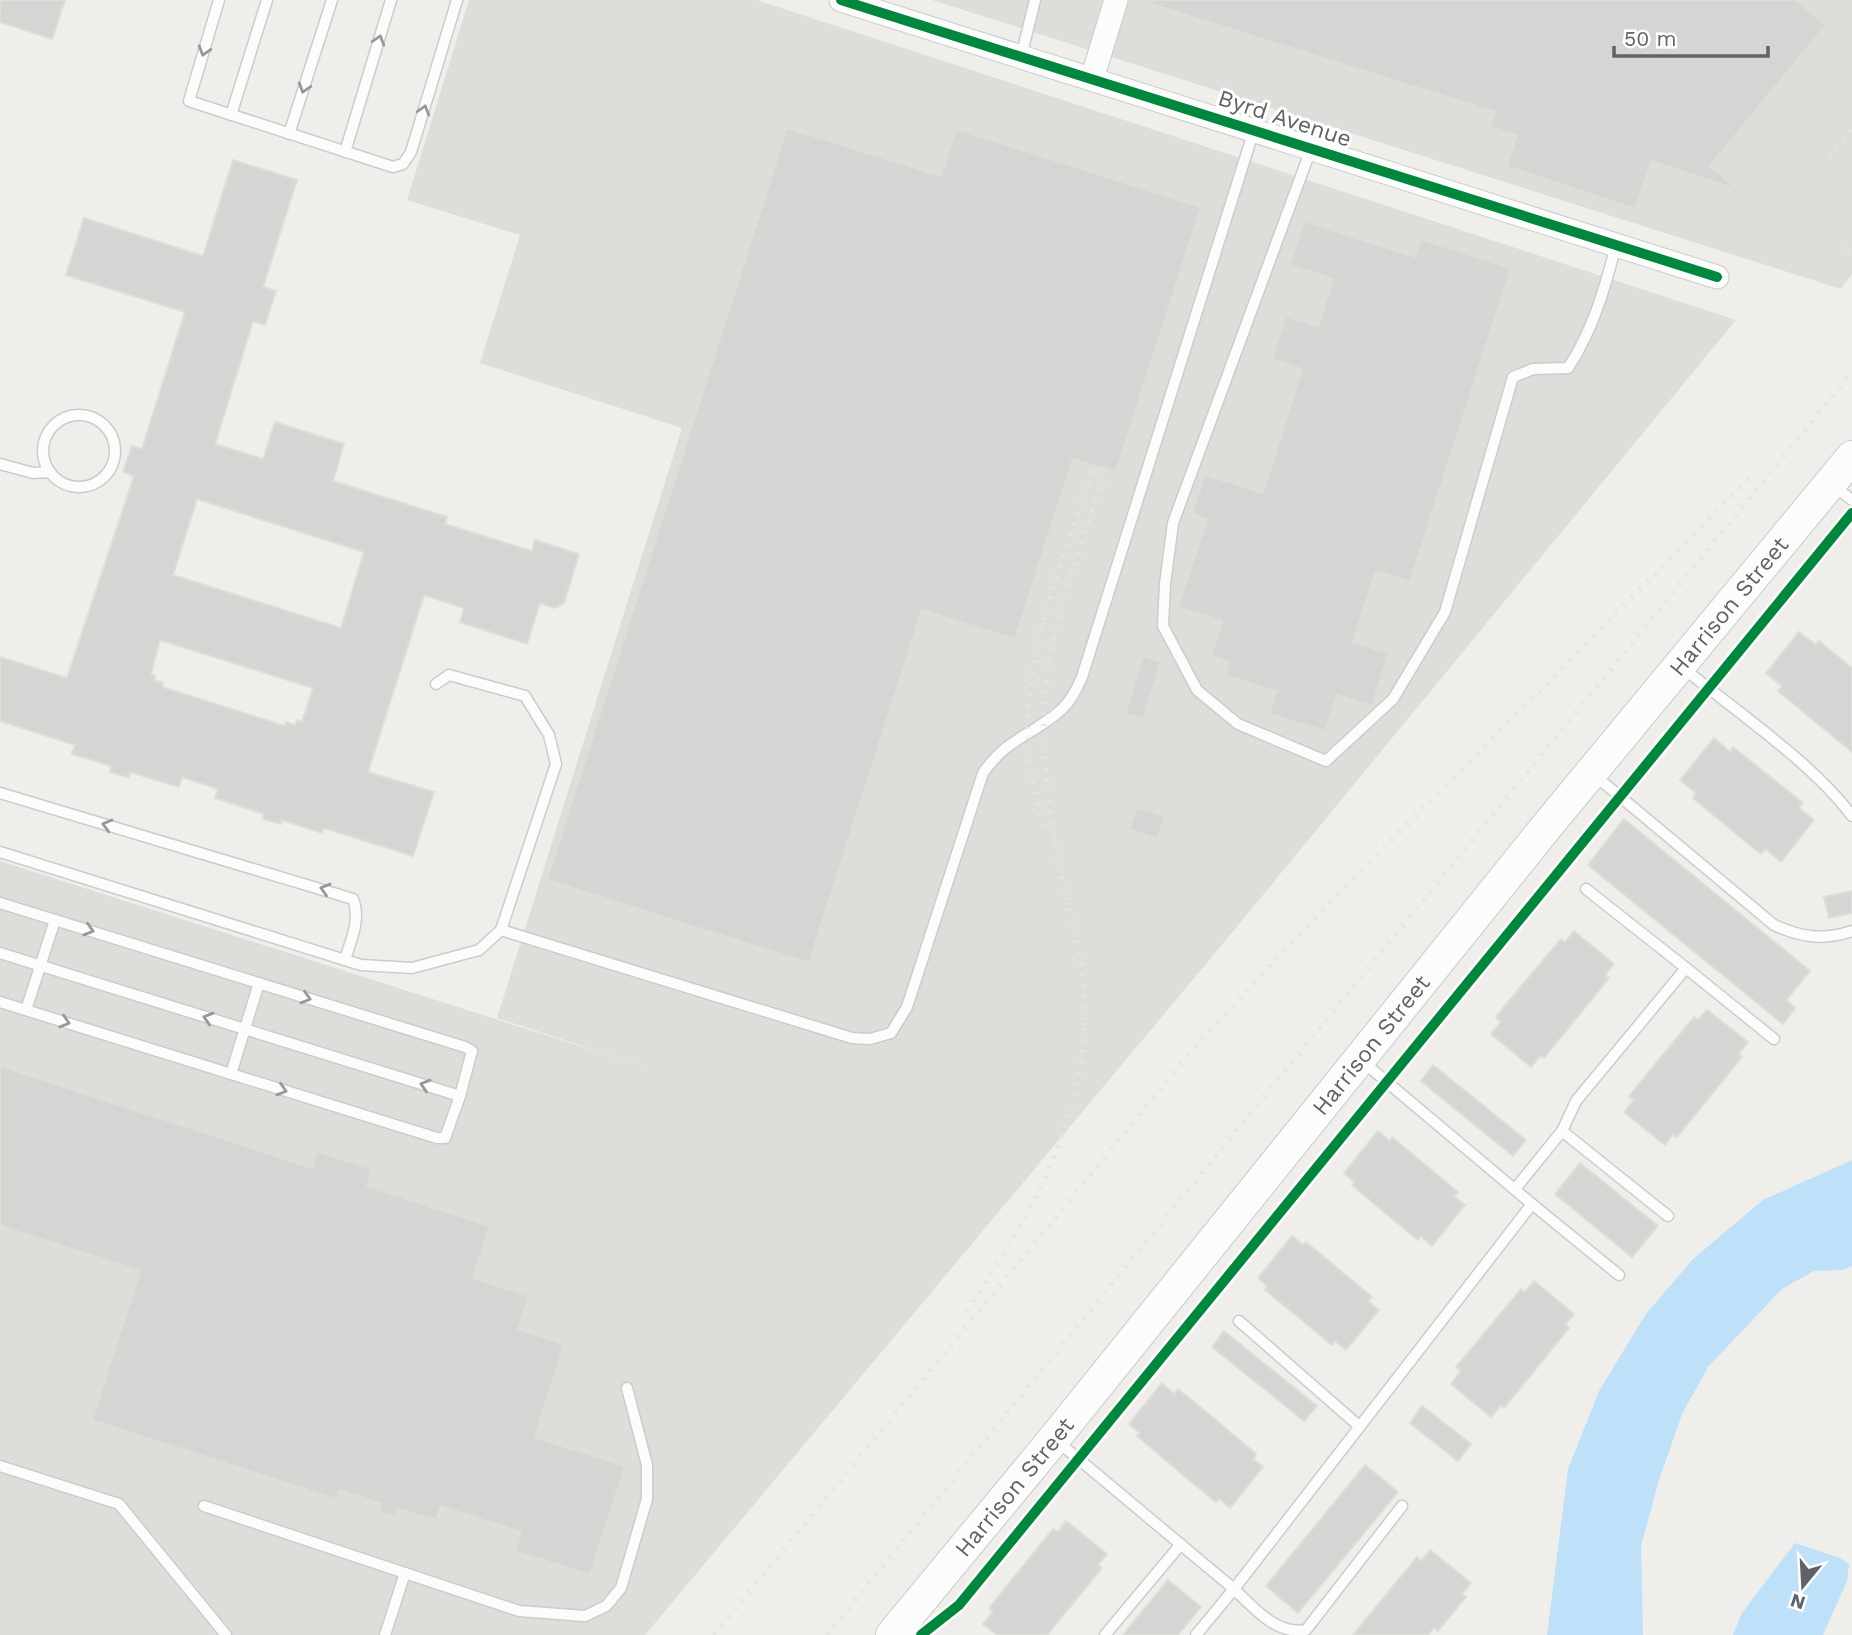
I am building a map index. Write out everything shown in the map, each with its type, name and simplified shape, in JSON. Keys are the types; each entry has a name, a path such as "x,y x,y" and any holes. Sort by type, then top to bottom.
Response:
{"main road":[{"name":"Harrison Street","path":"892,1635 1054,1439 1680,665 1841,491 1852,457"}],"street":[{"name":"Byrd Avenue","path":"841,0 1717,277"},
{"path":"1092,79 1116,0"}],"lane":[{"path":"219,0 189,101 393,167 403,164 411,152 457,0"},
{"path":"231,115 267,0"},
{"path":"289,134 331,0"},
{"path":"345,152 391,0"},
{"path":"1021,57 1035,0"},
{"path":"500,930 852,1038 870,1039 891,1032 906,1007 983,773 996,753 1061,711 1073,696 1082,677 1254,130"},
{"path":"1311,149 1173,523 1164,584 1163,626 1197,690 1238,724 1326,761 1393,699 1445,612 1513,377 1533,369 1567,368 1582,346 1604,292 1616,245"},
{"path":"0,464 33,473 50,472 69,486 81,487 103,478 115,458 111,434 104,425 83,415 60,420 46,438 45,461 50,472"},
{"path":"1680,665 1796,760 1842,803 1852,816"},
{"path":"0,852 361,965 412,968 479,950 500,930 556,764 549,735 525,696 449,675 436,684"},
{"path":"1591,773 1774,925 1801,937 1836,937 1852,931"},
{"path":"0,793 353,899 357,911 356,927 345,960"},
{"path":"1586,889 1774,1039"},
{"path":"0,903 465,1047 472,1051 472,1058 449,1132 445,1138 437,1138 0,1002"},
{"path":"26,1010 55,920"},
{"path":"0,953 460,1096"},
{"path":"1515,1189 1562,1131 1576,1101 1686,968"},
{"path":"231,1074 259,983"},
{"path":"1360,1059 1619,1275"},
{"path":"1562,1131 1668,1216"},
{"path":"1196,1635 1532,1203"},
{"path":"1239,1321 1359,1426"},
{"path":"204,1506 519,1611 541,1615 585,1616 598,1612 614,1599 632,1554 650,1482 627,1388"},
{"path":"1054,1439 1234,1588 1279,1632 1294,1635 1306,1630 1402,1506"},
{"path":"0,1466 119,1504 226,1635"},
{"path":"1105,1635 1181,1544"},
{"path":"385,1635 405,1573"}],"shaded area":[{"path":"469,0 757,0 1736,320 1221,946 645,1635 0,1635 0,861 646,1067 497,1018 682,428 480,363 520,235 407,200"},
{"path":"932,0 1852,0 1852,274 1841,289"}],"water":[{"path":"1852,1160 1852,1266 1843,1270 1814,1271 1782,1289 1708,1367 1682,1414 1659,1480 1641,1546 1643,1635 1547,1635 1568,1469 1599,1391 1646,1314 1693,1259 1763,1200"},
{"path":"1795,1543 1840,1558 1849,1564 1847,1581 1823,1635 1733,1635 1742,1613"}],"building":[{"path":"0,0 65,0 52,39 0,22"},
{"path":"1152,0 1796,0 1826,25 1710,166 1737,189 1651,161 1635,209 1507,166 1517,135 1490,127 1495,112 1151,4"},
{"path":"787,128 941,176 956,129 1201,207 1116,472 1073,459 1015,639 922,610 809,963 547,880"},
{"path":"233,160 297,180 263,287 276,291 265,325 253,321 215,444 263,459 275,422 344,444 333,481 447,517 445,524 532,551 535,540 579,554 564,603 554,608 540,603 527,644 460,622 464,608 424,595 368,772 434,792 413,856 324,828 322,833 282,820 281,824 263,819 264,814 215,798 218,789 182,777 179,787 130,772 129,778 110,772 111,766 72,754 75,745 0,721 0,657 67,678 134,476 123,472 132,446 142,449 185,312 66,275 84,218 203,256","holes":["197,499 364,552 341,628 173,575","160,640 313,688 302,722 297,720 295,725 286,722 285,726 162,687 163,683 154,680 155,676 151,674"]},
{"path":"1304,221 1415,257 1421,239 1511,268 1410,582 1376,571 1353,642 1389,653 1372,706 1337,695 1325,731 1269,714 1276,691 1225,675 1229,662 1211,656 1222,621 1178,607 1207,519 1192,514 1205,475 1263,493 1302,369 1272,359 1286,316 1318,326 1333,279 1290,265"},
{"path":"1799,632 1816,645 1819,641 1852,668 1852,752 1778,691 1782,686 1766,673"},
{"path":"1143,656 1161,662 1143,719 1125,714"},
{"path":"1714,738 1730,752 1733,747 1803,803 1799,808 1814,820 1781,862 1766,849 1761,854 1741,838 1693,798 1696,793 1680,780"},
{"path":"1137,807 1165,816 1157,839 1129,829"},
{"path":"1624,819 1810,971 1786,1000 1795,1008 1783,1024 1588,865"},
{"path":"1852,891 1852,913 1829,918 1824,897"},
{"path":"1574,931 1614,964 1605,975 1609,978 1544,1058 1540,1056 1531,1067 1491,1034 1501,1022 1496,1017 1561,939 1565,942"},
{"path":"1707,1010 1748,1042 1738,1054 1742,1057 1677,1137 1673,1134 1665,1145 1624,1112 1634,1100 1629,1096 1694,1017 1698,1020"},
{"path":"1433,1065 1526,1140 1513,1156 1421,1081"},
{"path":"0,1066 312,1168 317,1151 372,1169 367,1186 490,1226 473,1278 529,1296 518,1329 564,1344 535,1437 625,1466 590,1575 515,1551 521,1532 441,1506 436,1520 398,1509 396,1517 379,1512 382,1504 339,1490 336,1499 92,1420 140,1271 0,1226"},
{"path":"1378,1131 1390,1141 1392,1137 1458,1192 1454,1196 1465,1205 1432,1246 1421,1236 1418,1240 1384,1212 1352,1185 1355,1182 1344,1173"},
{"path":"1580,1163 1658,1226 1632,1257 1555,1194"},
{"path":"1292,1236 1303,1245 1306,1242 1372,1297 1368,1301 1379,1310 1346,1350 1335,1341 1332,1345 1265,1290 1268,1287 1258,1278"},
{"path":"1534,1281 1574,1314 1565,1325 1569,1328 1504,1408 1501,1405 1491,1417 1451,1384 1461,1371 1456,1367 1521,1289 1525,1292"},
{"path":"1224,1331 1317,1406 1304,1421 1212,1347"},
{"path":"1162,1383 1174,1394 1178,1389 1256,1454 1253,1459 1263,1467 1230,1508 1219,1498 1216,1502 1182,1474 1137,1436 1140,1433 1129,1424"},
{"path":"1422,1406 1471,1444 1458,1461 1410,1423"},
{"path":"1365,1465 1398,1492 1298,1613 1266,1586"},
{"path":"1066,1521 1107,1554 1098,1565 1102,1568 1047,1635 997,1635 983,1624 993,1611 989,1608 1053,1529 1058,1532"},
{"path":"1430,1550 1471,1583 1462,1594 1466,1597 1438,1631 1434,1628 1428,1635 1353,1635 1417,1557 1421,1561"},
{"path":"1168,1580 1201,1607 1178,1635 1123,1635"}],"railway":[{"path":"1829,157 1852,129"},
{"path":"1847,250 1852,245"},
{"path":"827,1635 1852,372"},
{"path":"1043,826 1029,752 1031,680 1048,607 1094,465"},
{"path":"967,1311 1018,1230 1040,1189 1058,1147 1082,1058 1085,1011 1081,962 1052,823 1045,762 1044,721 1050,657 1057,625 1106,470"},
{"path":"714,1635 1186,1058 1289,944 1752,476"}],"cycle path":[{"path":"841,0 1717,277"},
{"path":"921,1635 959,1605 1852,513"}]}
